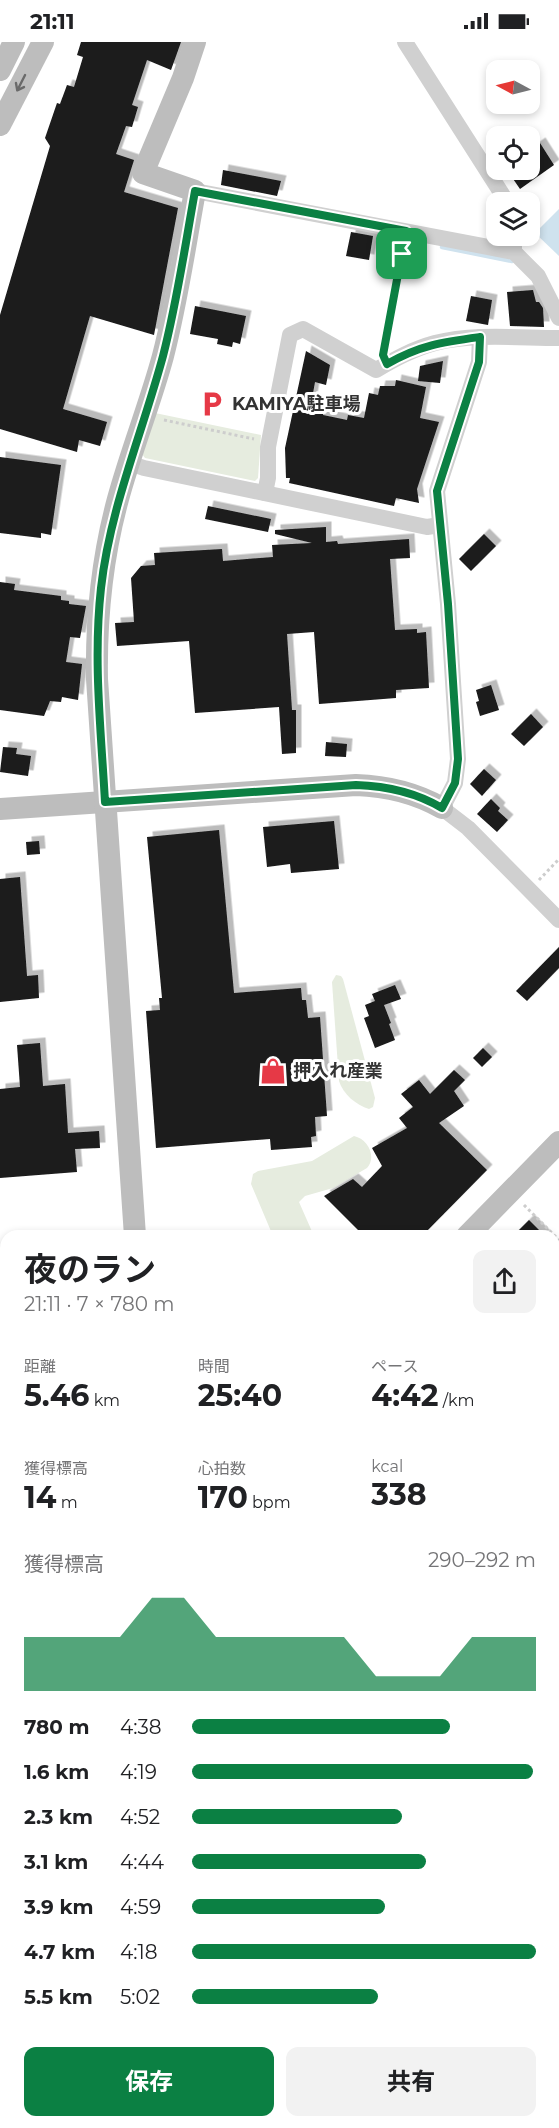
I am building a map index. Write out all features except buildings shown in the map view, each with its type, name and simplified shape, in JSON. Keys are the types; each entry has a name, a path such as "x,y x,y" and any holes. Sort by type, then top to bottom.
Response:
{"street":[{"path":"0,70 14,42"},
{"path":"0,125 43,42"},
{"path":"195,42 183,78 143,173 195,191 406,231 486,241"},
{"path":"405,42 501,192"},
{"path":"135,1230 97,679 98,618 111,527 167,340 195,191"},
{"path":"516,246 538,276 559,318"},
{"path":"265,493 270,442 290,335 303,329 376,370 406,353 436,343 480,337 559,338"},
{"path":"442,808 455,783 458,759 448,604 437,491 479,362 480,337"},
{"path":"129,463 427,527 440,525"},
{"path":"0,809 356,785 391,788 408,792 442,808 468,828 559,920"},
{"path":"473,1230 559,1142"}],"lane":[{"path":"387,364 383,355 406,231"}],"path":[{"path":"144,415 270,442"},
{"path":"529,890 559,859"},
{"path":"511,1192 549,1230"}],"shaded area":[{"path":"155,413 261,435 258,478 255,481 145,458 142,454"},
{"path":"336,975 343,979 375,1098 373,1107 369,1109 359,1105 351,1098 339,1081 332,982"},
{"path":"354,1136 367,1145 371,1154 367,1168 333,1188 305,1196 299,1202 311,1230 270,1230 251,1184 253,1174 258,1171 312,1161"}],"water":[{"path":"559,209 559,256 540,238 540,228"}],"waterway":[{"path":"442,247 512,261"}],"place":[{"name":"KAMIYA駐車場","path":"212,404"},
{"name":"押入れ産業","path":"273,1071"}],"route":[{"path":"195,191 406,231 402,254 383,355 387,364 406,353 436,343 480,337 479,362 437,491 448,604 458,759 458,771 450,795 442,808 408,792 356,785 105,802 97,648 105,557 118,497 167,340 195,191"}]}
